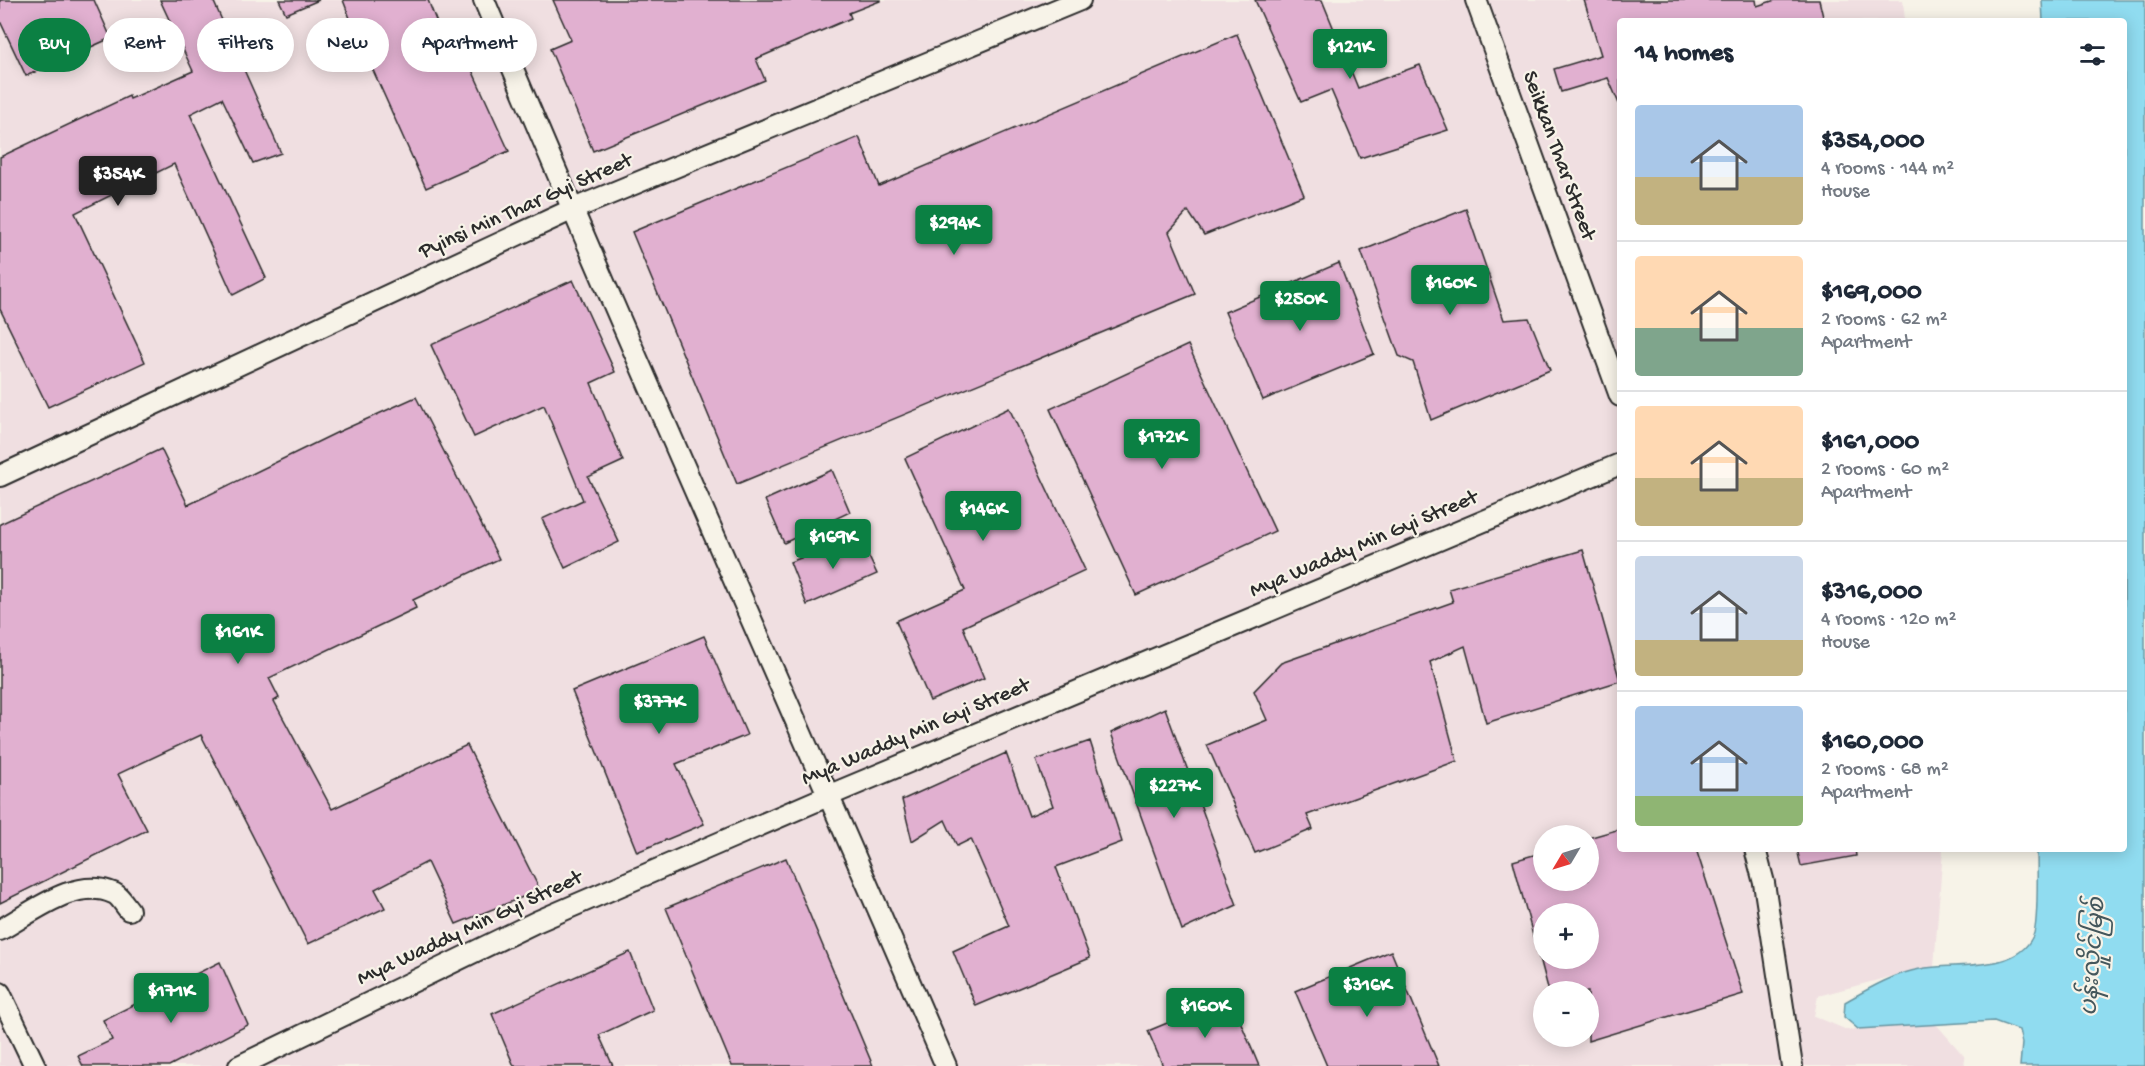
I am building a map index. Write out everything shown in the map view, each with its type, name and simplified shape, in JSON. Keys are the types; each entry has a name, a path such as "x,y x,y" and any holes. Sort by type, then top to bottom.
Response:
{"street":[{"path":"484,0 571,210 830,795 946,1066"},
{"name":"Pyinsi Min Thar Gyi Street","path":"0,476 571,210 1080,0"},
{"name":"Seikkan Thar Street","path":"1476,0 1617,388"},
{"name":"Mya Waddy Min Gyi Street","path":"239,1066 536,922 830,795 1617,465"},
{"path":"1756,852 1764,883 1792,1066"},
{"path":"0,930 73,891 92,887 115,893 129,910"},
{"path":"0,993 35,1066"}],"shaded area":[{"path":"0,0 1903,0 1905,18 1617,18 1617,852 1943,852 1934,967 1818,996 1814,1016 1847,1030 1936,1024 1964,1056 1965,1066 0,1066"}],"water":[{"name":"ပန်းလှိုင်မြစ်","path":"2042,0 2145,0 2145,1066 2020,1066 2022,1043 2019,1030 1994,1021 1858,1029 1844,1017 1845,1002 1901,974 1934,967 1999,961 2013,956 2024,948 2035,930 2037,852 2127,852 2127,18 2043,18"}],"building":[{"path":"0,0 94,0 103,20 103,42 91,47 91,18 18,18 18,59 0,21"},
{"path":"160,0 213,0 221,18 197,18 197,72 245,72 281,153 253,163 222,98 190,114 266,278 233,295 174,164 75,213 145,362 48,407 0,309 0,157 129,96 130,99 193,71 185,54 185,18 168,18"},
{"path":"279,0 319,0 286,14"},
{"path":"343,0 428,0 435,18 401,18 401,72 473,72 509,151 426,188 374,72 389,72 389,18 350,18"},
{"path":"553,0 880,1 849,13 851,18 756,59 765,80 593,151 550,49 571,40"},
{"path":"1255,0 1322,0 1358,88 1420,65 1448,130 1360,158 1331,90 1301,102"},
{"path":"1584,0 1756,0 1757,6 1775,0 1819,0 1823,18 1617,18 1617,99 1608,78 1561,92 1554,69 1601,55"},
{"path":"1237,34 1304,195 1204,235 1188,211 1169,232 1195,294 737,484 632,232 859,137 879,186"},
{"path":"1466,209 1504,320 1529,318 1550,370 1431,420 1413,362 1399,356 1361,251"},
{"path":"1339,263 1374,354 1263,400 1225,312"},
{"path":"573,280 615,372 591,383 623,461 588,477 619,542 565,568 542,519 583,500 544,405 474,437 431,345"},
{"path":"1188,345 1275,531 1136,595 1050,409"},
{"path":"416,397 499,559 413,600 416,608 269,678 279,698 274,701 332,809 467,745 540,890 456,924 427,862 375,889 385,908 308,944 201,735 118,774 147,830 0,903 0,524 161,449 188,505"},
{"path":"1009,408 1085,570 963,627 984,678 930,701 896,621 965,590 905,458"},
{"path":"832,470 850,512 784,543 765,500"},
{"path":"859,536 877,574 807,605 790,562"},
{"path":"1583,550 1617,670 1617,682 1486,723 1465,646 1430,662 1457,761 1307,815 1313,829 1255,853 1207,745 1267,720 1254,691 1281,663 1453,602 1449,589"},
{"path":"704,636 747,735 676,764 704,824 637,852 572,691"},
{"path":"1165,708 1237,905 1182,930 1111,733"},
{"path":"1090,741 1122,842 1056,867 1090,958 976,1006 953,951 1009,926 971,839 957,846 945,820 912,841 902,800 1006,753 1029,816 1053,806 1036,760"},
{"path":"1617,830 1617,852 1697,852 1743,994 1599,1038 1599,981 1546,981 1543,969 1599,969 1599,903 1533,903 1533,936 1513,861 1533,855 1533,891 1599,891 1599,835"},
{"path":"1798,852 1855,852 1856,856 1801,866"},
{"path":"786,858 873,1066 732,1066 666,908"},
{"path":"1391,951 1439,1066 1327,1066 1295,991"},
{"path":"630,952 653,1010 599,1035 613,1066 514,1066 492,1014"},
{"path":"220,962 248,1025 169,1066 83,1066 78,1056 112,1040 103,1020"},
{"path":"1230,997 1259,1066 1163,1066 1148,1031"}]}
